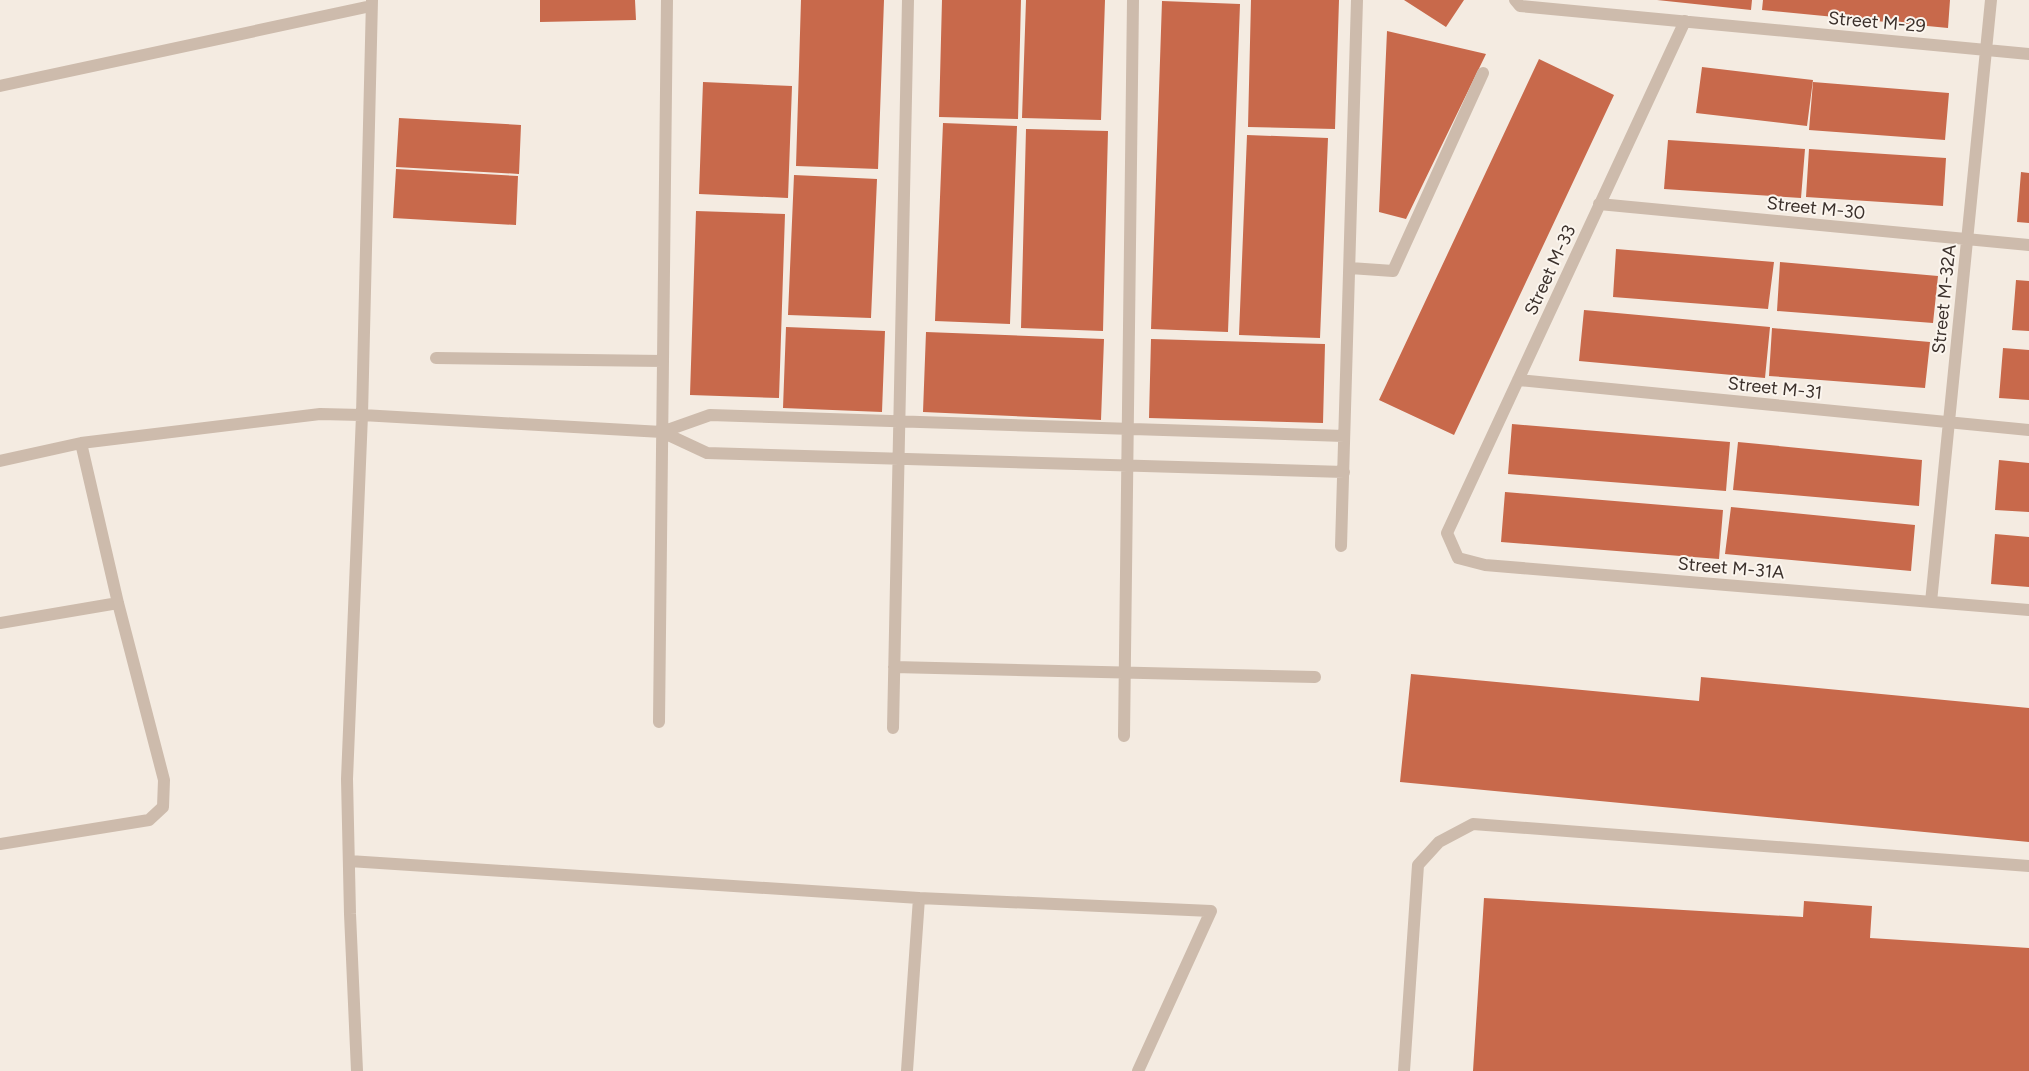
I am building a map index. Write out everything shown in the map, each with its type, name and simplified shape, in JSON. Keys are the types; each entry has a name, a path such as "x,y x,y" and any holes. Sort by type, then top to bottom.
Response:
{"street":[{"path":"659,722 667,0"},
{"path":"893,728 908,0"},
{"path":"1124,736 1132,0"},
{"path":"1341,546 1357,0"},
{"name":"Street M-29","path":"1515,0 1520,6 2029,54"},
{"name":"Street M-32A","path":"1931,602 1991,0"},
{"path":"0,86 372,3 362,415 347,778 357,1071"},
{"name":"Street M-33","path":"1447,534 1685,21"},
{"path":"1350,268 1393,270 1483,73"},
{"name":"Street M-30","path":"1599,204 2029,245"},
{"path":"436,358 663,361"},
{"name":"Street M-31","path":"1518,380 2029,430"},
{"path":"0,461 81,443 320,414 662,432 707,452 1344,472"},
{"path":"662,432 710,416 1344,436"},
{"path":"0,844 149,820 163,807 164,780 118,603 81,443"},
{"name":"Street M-31A","path":"1447,534 1458,558 1486,565 2029,610"},
{"path":"0,623 118,603"},
{"path":"894,668 1315,676"},
{"path":"1404,1071 1418,865 1439,842 1473,824 2029,866"},
{"path":"349,861 919,898 1211,911 1138,1071"},
{"path":"907,1071 919,898"}],"building":[{"path":"540,0 635,0 636,20 540,22"},
{"path":"801,0 884,0 878,169 796,166"},
{"path":"942,0 1021,0 1018,119 939,117"},
{"path":"1026,0 1105,0 1101,120 1022,118"},
{"path":"1251,0 1339,0 1335,129 1248,127"},
{"path":"1404,0 1464,0 1446,27"},
{"path":"1657,0 1752,0 1751,10"},
{"path":"1763,0 1950,0 1948,28 1762,10"},
{"path":"1162,1 1240,4 1228,332 1151,329"},
{"path":"1387,31 1486,54 1406,219 1379,212"},
{"path":"1539,59 1614,95 1454,435 1379,400"},
{"path":"1702,67 1813,80 1807,126 1696,113"},
{"path":"703,82 792,86 788,198 699,194"},
{"path":"1813,82 1949,93 1945,140 1809,130"},
{"path":"399,118 521,125 519,174 396,167"},
{"path":"943,123 1017,126 1010,324 935,321"},
{"path":"1026,129 1108,131 1103,331 1021,328"},
{"path":"1247,135 1328,138 1320,338 1239,335"},
{"path":"1668,140 1805,149 1801,198 1664,189"},
{"path":"1809,149 1946,158 1943,206 1806,197"},
{"path":"396,169 518,176 516,225 393,218"},
{"path":"2021,172 2029,173 2029,223 2017,222"},
{"path":"794,175 877,179 871,318 788,315"},
{"path":"696,211 785,214 779,398 690,395"},
{"path":"1616,249 1774,262 1768,309 1613,297"},
{"path":"1780,262 1938,276 1933,323 1777,311"},
{"path":"2016,280 2029,281 2029,331 2012,330"},
{"path":"1584,310 1770,327 1765,378 1579,361"},
{"path":"786,327 885,331 882,412 783,408"},
{"path":"1772,328 1930,342 1925,388 1769,376"},
{"path":"926,332 1104,339 1101,420 923,412"},
{"path":"1151,339 1325,344 1323,423 1149,418"},
{"path":"2003,348 2029,350 2029,400 1999,398"},
{"path":"1512,424 1730,442 1726,491 1508,474"},
{"path":"1738,442 1922,460 1919,506 1733,490"},
{"path":"1999,460 2029,463 2029,512 1995,510"},
{"path":"1505,492 1723,510 1719,559 1501,542"},
{"path":"1731,507 1915,525 1911,571 1725,554"},
{"path":"1995,534 2029,537 2029,587 1991,584"},
{"path":"1411,674 1699,701 1701,677 2029,708 2029,842 1400,782"},
{"path":"1484,898 1803,917 1804,901 1872,906 1870,938 2029,948 2029,1071 1473,1071"}]}
